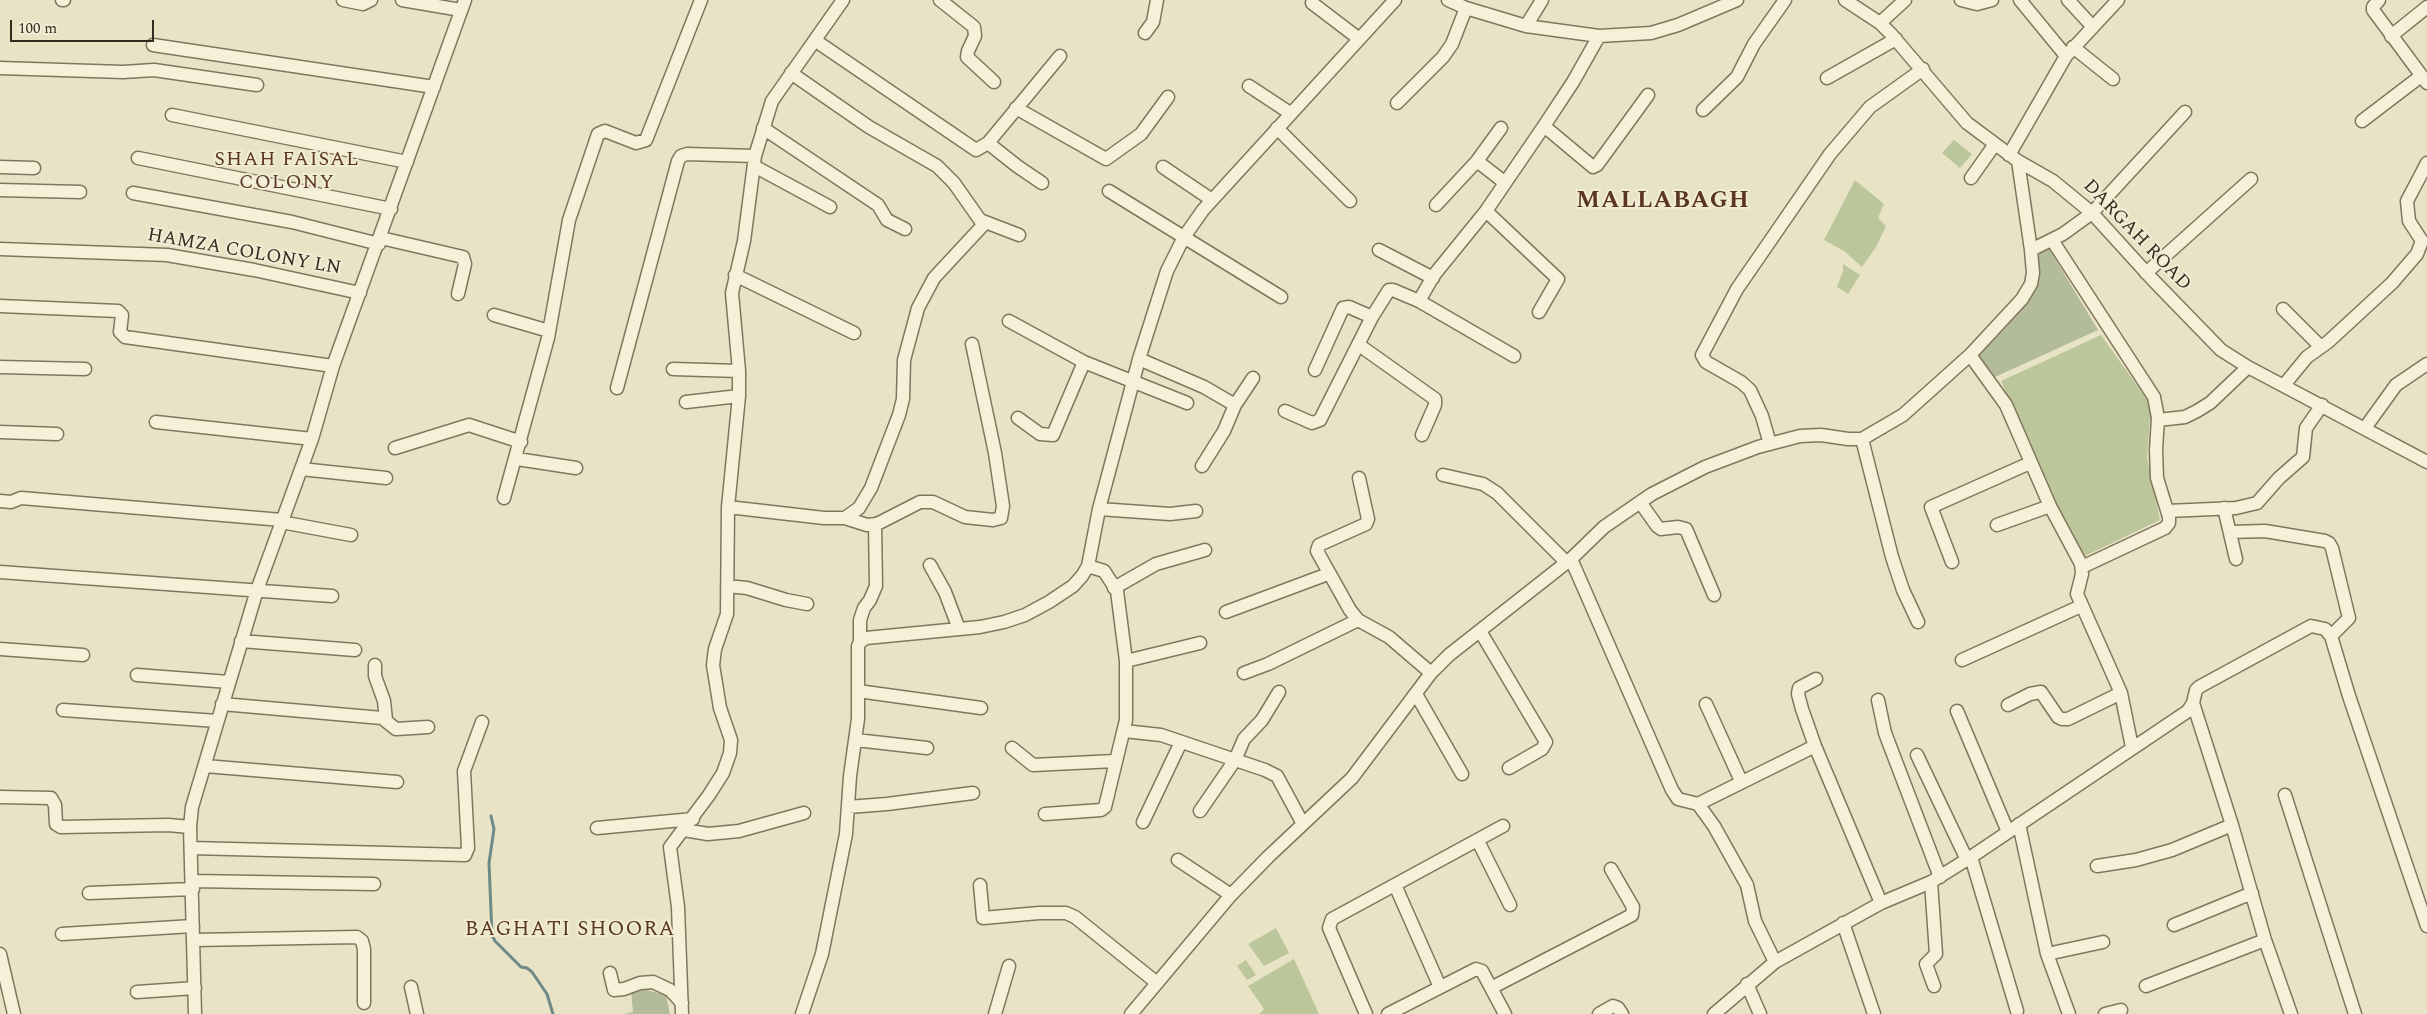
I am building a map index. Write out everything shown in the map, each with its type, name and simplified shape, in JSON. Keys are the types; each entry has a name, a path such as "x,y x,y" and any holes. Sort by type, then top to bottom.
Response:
{"street":[{"path":"344,0 363,4 371,0"},
{"path":"195,1014 190,827 192,808 257,590 312,438 334,366 463,5 402,0"},
{"path":"504,498 517,459 549,332 569,220 598,134 604,131 636,143 646,140 701,0"},
{"path":"682,1008 678,906 670,854 673,840 693,819 723,772 730,753 731,740 718,701 713,665 715,649 727,614 728,507 739,396 739,371 732,293 744,241 754,161 772,101 843,0"},
{"path":"940,0 974,27 975,36 967,57 994,82"},
{"path":"1145,33 1152,22 1157,0"},
{"path":"860,642 866,638 959,629 1004,622 1025,615 1073,586 1088,566 1099,509 1139,359 1167,271 1191,224 1358,38 1395,0"},
{"path":"1448,0 1466,8 1526,26 1599,36 1651,33 1737,0"},
{"path":"1526,26 1542,0"},
{"path":"1703,110 1738,77 1754,44 1785,0"},
{"name":"DARGAH ROAD","path":"1847,0 1880,23 1896,39 1923,69 1952,108 1967,123 2013,158 2052,180 2092,213 2209,339 2248,367 2427,462"},
{"path":"1880,23 1905,0"},
{"path":"1961,0 1977,4 1992,0"},
{"path":"2020,0 2069,52 2113,80"},
{"path":"2068,0 2092,26"},
{"path":"1131,1014 1231,895 1352,778 1431,673 1448,655 1568,560 1604,527 1640,502 1705,467 1770,444 1800,436 1821,435 1848,440 1862,438 1903,415 1970,356 2022,299 2032,284 2031,250 2013,158 2069,52 2118,0"},
{"path":"2362,121 2424,79 2373,10 2373,7 2379,0"},
{"path":"1312,3 1358,38"},
{"path":"1397,103 1443,57 1452,44 1466,8"},
{"path":"2391,36 2427,8"},
{"path":"1419,301 1433,278 1486,211 1544,126 1573,82 1599,36"},
{"path":"1827,78 1896,39"},
{"path":"816,41 973,150 979,149 988,143 1060,56"},
{"path":"153,45 434,87"},
{"path":"0,68 122,72 154,70 257,85"},
{"path":"1770,444 1750,390 1741,382 1706,362 1702,354 1733,295 1830,154 1870,107 1923,69"},
{"path":"791,74 869,127 937,166 954,183 976,217 984,223 1019,235"},
{"path":"1248,86 1290,113"},
{"path":"1544,126 1593,167 1597,165 1648,95"},
{"path":"1016,108 1106,159 1141,134 1168,97"},
{"path":"2031,250 2077,226 2092,213 2185,112"},
{"path":"172,115 407,162"},
{"path":"763,128 878,205 887,220 905,229"},
{"path":"1277,128 1350,200"},
{"path":"1436,205 1477,161 1501,128"},
{"path":"988,143 1042,183"},
{"path":"1970,178 1995,144"},
{"path":"617,388 678,161 681,156 687,154 754,161 830,207"},
{"path":"138,158 391,209"},
{"path":"1477,161 1504,182"},
{"path":"2284,385 2307,358 2392,283 2422,247 2422,241 2409,221 2407,201 2427,163"},
{"path":"0,167 34,168"},
{"path":"1163,167 1212,200"},
{"path":"2146,273 2251,179"},
{"path":"0,190 80,192"},
{"path":"133,192 463,257 465,264 458,294"},
{"path":"1109,192 1281,297"},
{"path":"1486,211 1558,279 1539,312"},
{"path":"845,518 859,508 871,488 899,415 902,399 904,360 918,308 934,278 984,223"},
{"path":"2052,240 2150,390 2157,405 2156,464 2160,491 2169,522 2165,528 2082,568"},
{"name":"HAMZA COLONY LN","path":"0,249 166,255 254,270 360,293"},
{"path":"1379,250 1433,278"},
{"path":"735,275 854,333"},
{"path":"1285,411 1317,423 1372,317 1389,290 1419,301 1514,356"},
{"path":"0,306 118,311 122,315 120,332 125,337 334,366"},
{"path":"1315,370 1343,308 1349,307 1372,317"},
{"path":"2283,309 2321,347"},
{"path":"494,316 549,332"},
{"path":"1009,321 1084,362 1187,403"},
{"path":"728,507 824,518 845,518 867,525 875,524 920,502 933,502 965,517 993,520 1001,518 1003,506 995,453 972,344"},
{"path":"1359,345 1435,399 1435,405 1422,435"},
{"path":"1970,356 2006,405 2050,506 2082,568 2077,588 2081,606 2121,693 2132,747"},
{"path":"1139,359 1204,388 1235,405"},
{"path":"1018,418 1040,434 1053,435 1057,432 1084,362"},
{"path":"2365,428 2396,385 2427,364"},
{"path":"0,366 85,368"},
{"path":"2158,420 2185,417 2197,411 2210,403 2248,367"},
{"path":"673,369 739,371"},
{"path":"1202,466 1233,415 1235,405 1253,378"},
{"path":"686,402 739,396"},
{"path":"2167,511 2248,506 2257,503 2279,478 2303,457 2306,428 2322,405"},
{"path":"156,422 312,438"},
{"path":"395,448 470,425 521,442"},
{"path":"0,432 56,434"},
{"path":"1862,438 1902,590 1918,622"},
{"path":"517,459 576,468"},
{"path":"1952,562 1931,507 2030,463"},
{"path":"301,469 386,478"},
{"path":"1443,475 1483,484 1497,493 1568,560 1672,790 1678,799 1698,804 1714,826 1747,885 1755,921 1775,962"},
{"path":"1359,478 1368,522 1364,526 1318,544 1317,551 1328,574 1358,620 1389,637 1431,673"},
{"path":"0,501 11,502 22,498 282,521 351,535"},
{"path":"1640,502 1656,526 1661,529 1678,527 1686,529 1714,595"},
{"path":"1997,525 2050,506"},
{"path":"2224,508 2236,560"},
{"path":"1099,509 1170,514 1196,511"},
{"path":"802,1014 828,930 846,834 856,740 860,620 876,586 875,524"},
{"path":"2230,532 2265,531 2329,543 2332,548 2349,613 2347,622 2331,636"},
{"path":"1114,588 1156,564 1204,550"},
{"path":"930,564 959,629"},
{"path":"1045,814 1101,810 1105,807 1124,731 1126,661 1114,588 1104,571 1088,566"},
{"path":"0,572 332,596"},
{"path":"1226,612 1328,574"},
{"path":"727,586 746,588 807,604"},
{"path":"1962,660 2081,606"},
{"path":"1244,673 1268,664 1358,620"},
{"path":"2292,1014 2265,940 2232,825 2193,703 2194,694 2199,687 2311,626 2325,629 2331,636 2349,696 2427,926"},
{"path":"1480,631 1546,742 1542,749 1508,768"},
{"path":"241,641 355,650"},
{"path":"1126,661 1200,643"},
{"path":"0,648 83,655"},
{"path":"375,664 375,676 384,701 386,720"},
{"path":"138,675 229,682"},
{"path":"1816,679 1799,688 1798,694 1815,746 1881,903"},
{"path":"858,691 981,708"},
{"path":"1200,811 1235,760 1244,739 1262,720 1279,692"},
{"path":"2008,705 2030,694 2041,692 2062,719 2079,715 2121,693"},
{"path":"1416,694 1462,774"},
{"path":"1878,700 1885,733 1936,879 1936,951 1926,964 1934,986"},
{"path":"1714,1014 1775,962 1881,903 1936,879 1969,859 2188,710 2193,703"},
{"path":"222,704 342,713 386,720 396,729 428,727"},
{"path":"1706,704 1741,781"},
{"path":"63,710 217,721"},
{"path":"1957,711 2008,832"},
{"path":"191,848 465,855 468,848 464,770 482,722"},
{"path":"1124,731 1141,731 1181,742 1277,776 1304,824"},
{"path":"856,740 927,748"},
{"path":"1143,822 1181,742"},
{"path":"1698,804 1741,781 1815,746"},
{"path":"1012,748 1032,765 1115,762"},
{"path":"1917,755 1969,859 2017,1011"},
{"path":"205,766 397,782"},
{"path":"848,807 973,793"},
{"path":"2285,795 2355,1014"},
{"path":"0,798 51,798 55,804 56,824 60,827 168,825 190,827"},
{"path":"684,830 708,834 738,831 804,813"},
{"path":"597,828 693,819"},
{"path":"2019,824 2047,954 2069,1014"},
{"path":"2097,866 2136,860 2172,850 2232,825"},
{"path":"1366,1014 1329,923 1332,919 1503,826"},
{"path":"1478,841 1510,905"},
{"path":"1178,860 1231,895"},
{"path":"1491,988 1632,915 1633,907 1610,870"},
{"path":"89,893 193,885 374,884"},
{"path":"980,885 983,918 1039,913 1066,913 1075,917 1157,983"},
{"path":"1395,885 1440,987"},
{"path":"2174,925 2252,894"},
{"path":"1844,923 1874,1014"},
{"path":"62,934 193,926"},
{"path":"194,940 357,937 362,941 364,949 364,1003"},
{"path":"2146,986 2265,940"},
{"path":"2047,954 2104,942"},
{"path":"0,954 14,1014"},
{"path":"995,1014 1009,966"},
{"path":"1388,1014 1476,968 1482,971 1505,1014"},
{"path":"610,973 614,990 653,982 670,990 682,1008"},
{"path":"1747,984 1760,1014"},
{"path":"412,987 417,1014"},
{"path":"137,992 195,988"},
{"path":"1599,1014 1613,1006 1618,1008 1622,1014"},
{"path":"2105,1014 2121,1010"}],"green space":[{"path":"1954,140 1972,154 1960,168 1942,153"},
{"path":"1855,180 1884,204 1878,218 1886,226 1876,247 1862,267 1844,251 1824,240"},
{"path":"2048,247 2098,330 1995,377 1976,354 2028,299 2036,252"},
{"path":"1843,264 1860,275 1848,294 1837,287 1843,271"},
{"path":"2101,335 2151,405 2147,457 2160,520 2085,556 2049,490 2001,381"},
{"path":"1276,928 1289,953 1264,966 1248,944"},
{"path":"1294,959 1319,1014 1259,1014 1264,1009 1248,986"},
{"path":"1246,960 1256,975 1247,980 1237,966"},
{"path":"639,988 666,995 670,1014 624,1014 633,1012 631,990"}],"waterway":[{"path":"491,816 494,829 489,863 492,935 495,941 521,967 527,968 532,972 547,994 553,1014"}],"district":[{"name":"SHAH FAISAL COLONY","path":"287,172"},
{"name":"MALLABAGH","path":"1663,202"},
{"name":"BAGHATI SHOORA","path":"570,931"}]}
